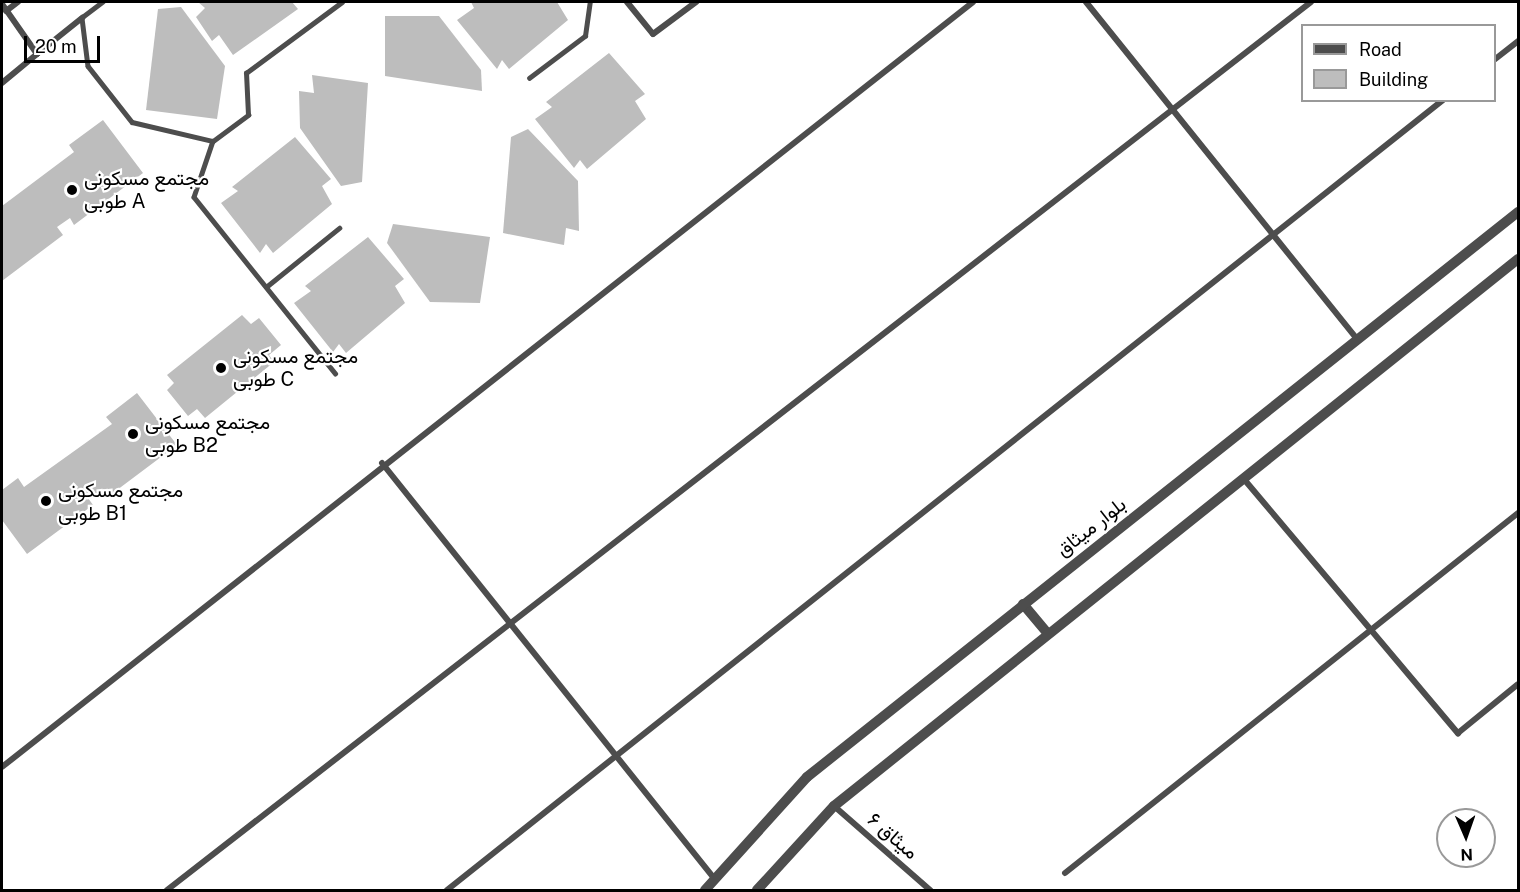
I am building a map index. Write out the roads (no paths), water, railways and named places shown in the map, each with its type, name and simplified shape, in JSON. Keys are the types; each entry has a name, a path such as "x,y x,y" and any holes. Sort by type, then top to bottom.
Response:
{"street":[{"path":"6,10 18,2"},
{"path":"627,2 652,34 696,2"},
{"path":"2,766 382,463 973,2"},
{"path":"1086,2 1357,339"},
{"path":"167,891 1311,2"},
{"path":"2,4 37,54"},
{"path":"2,83 81,18"},
{"path":"1496,58 1518,41"},
{"path":"447,891 1440,102"},
{"name":"بلوار میثاق","path":"705,891 713,877 807,777 1518,212"},
{"path":"757,891 834,806 1047,633 1518,259"},
{"path":"382,463 713,877"},
{"path":"1243,478 1458,733 1518,684"},
{"path":"1065,873 1518,513"},
{"path":"1023,604 1047,633"},
{"name":"میثاق ۶","path":"834,806 930,891"}],"lane":[{"path":"103,2 81,18 88,66 132,122 213,141"},
{"path":"335,374 194,197 213,141 248,115 246,73 342,2"},
{"path":"529,78 585,36 590,2"},
{"path":"266,287 339,228"}],"place":[{"name":"مجتمع مسکونی طوبی A","path":"72,190"},
{"name":"مجتمع مسکونی طوبی C","path":"221,368"},
{"name":"مجتمع مسکونی طوبی B2","path":"133,434"},
{"name":"مجتمع مسکونی طوبی B1","path":"46,501"}]}
